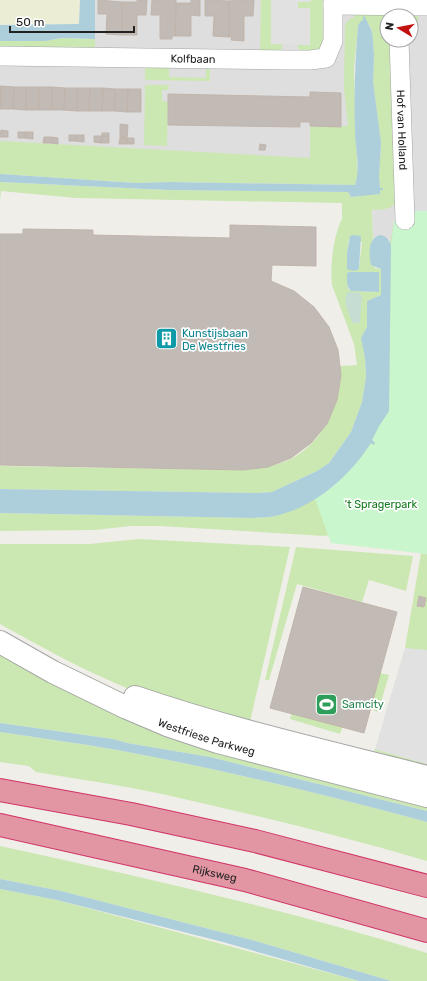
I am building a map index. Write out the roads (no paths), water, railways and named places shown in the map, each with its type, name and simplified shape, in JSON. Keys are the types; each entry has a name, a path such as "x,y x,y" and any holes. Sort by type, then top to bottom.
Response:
{"highway":[{"path":"0,790 131,814 255,841 427,886"},
{"name":"Rijksweg","path":"0,825 244,880 427,931"}],"street":[{"path":"333,3 379,9"},
{"name":"Kolfbaan","path":"0,56 289,60 326,58 333,40 333,3"},
{"path":"415,8 427,6"},
{"name":"Hof van Holland","path":"399,48 405,220"},
{"name":"Westfriese Parkweg","path":"0,627 85,676 176,711 427,777"},
{"name":"Westfriese Parkweg","path":"0,642 52,672 127,708 167,724 218,742 427,796"}],"water":[{"path":"80,0 95,0 95,39 62,38 45,41 0,41 0,25 79,24"},
{"path":"363,16 365,17 372,32 374,55 373,82 381,143 379,176 380,188 383,188 383,190 380,190 380,194 351,197 348,192 168,190 0,182 0,174 136,183 170,182 355,185 358,165 355,130 355,65 358,26 363,20"},
{"path":"381,235 388,238 391,245 389,411 372,440 375,443 374,445 371,443 342,479 330,489 304,506 290,512 267,517 253,518 0,513 0,489 272,492 317,471 329,463 351,432 362,402 366,377 365,358 361,338 367,327 367,301 381,295 381,269 371,265 370,247 373,239 376,236"},
{"path":"350,236 361,236 359,268 358,270 353,271 347,269 347,253"},
{"path":"379,272 379,292 351,291 347,283 347,273"},
{"path":"0,723 113,739 127,743 210,757 427,811 427,822 312,792 195,765 102,747 0,732"},
{"path":"0,879 61,891 252,940 391,981 359,981 223,942 57,900 0,889"}],"place":[{"name":"Kunstijsbaan De Westfries","path":"167,339"},
{"name":"Samcity","path":"327,704"}],"park label":[{"name":"'t Spragerpark","path":"381,504"}]}
